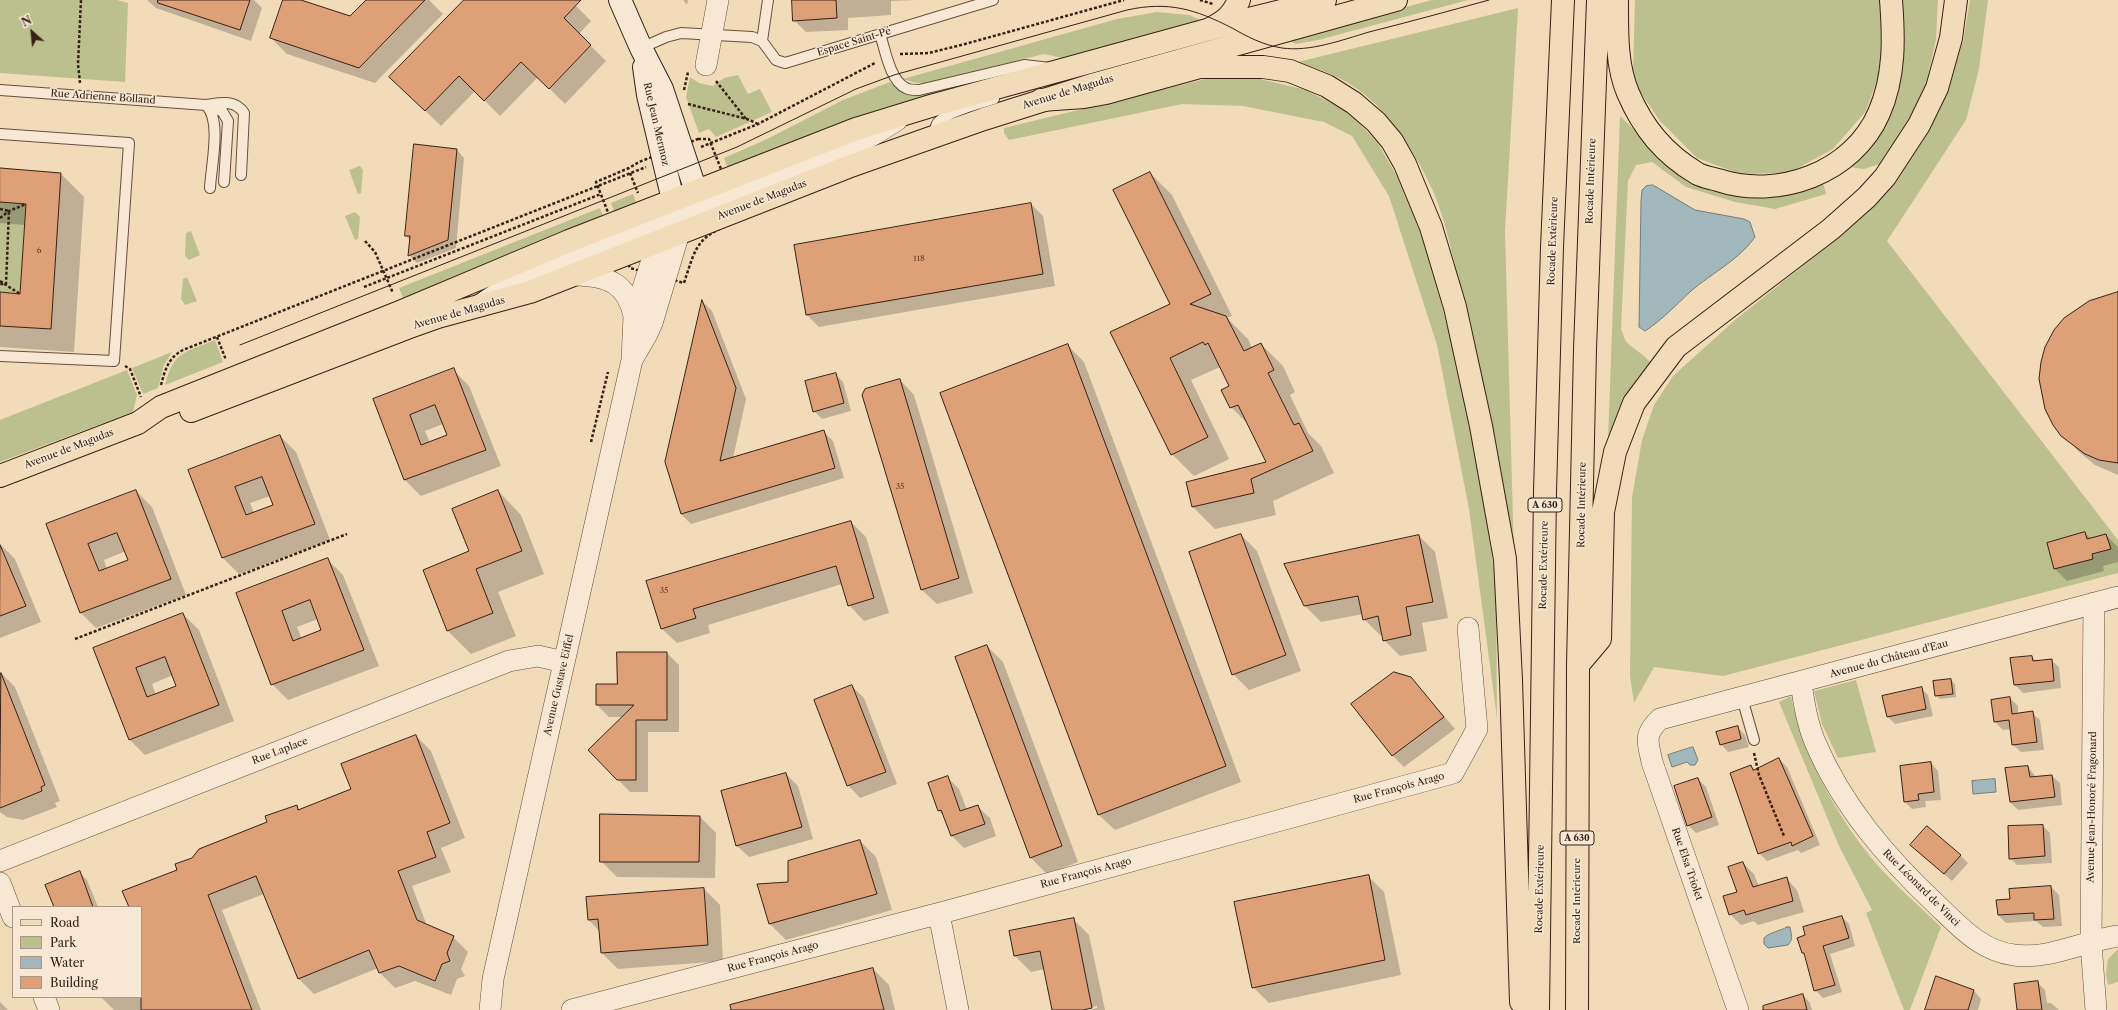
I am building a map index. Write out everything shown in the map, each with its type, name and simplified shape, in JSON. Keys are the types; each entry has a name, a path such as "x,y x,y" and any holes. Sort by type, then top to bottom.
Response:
{"main road":[{"name":"Rue Jean Mermoz","path":"620,0 640,48 665,96 696,191"},
{"path":"1210,29 1226,21 1233,13 1239,0"},
{"name":"Avenue de Magudas","path":"0,476 138,423 161,407 400,312 569,241 642,205 677,216 712,220 936,135 1041,100 1329,9 1396,0"},
{"path":"1559,0 1560,34"},
{"name":"Rocade Extérieure","path":"1538,1010 1545,492 1560,34 1563,0"},
{"name":"Rocade Intérieure","path":"1577,1010 1578,665 1586,342 1598,0"},
{"path":"1617,0 1620,61 1627,91 1654,139 1678,160 1699,174 1730,184 1761,188 1790,184 1820,173 1844,158 1864,137 1879,114 1888,89 1894,49 1891,0"},
{"path":"1578,665 1600,639 1603,512 1615,452 1634,403 1676,347 1832,229 1867,197 1885,177 1919,125 1937,88 1951,38 1956,0"},
{"path":"1302,3 1312,15 1320,18 1329,9"},
{"name":"Avenue de Magudas","path":"138,423 166,420 240,394 407,328 530,292 576,275 656,242 696,191 856,129 912,111 1302,3"},
{"name":"Rue Jean Mermoz","path":"640,48 648,95 677,216"},
{"path":"1041,100 1084,97 1106,93 1200,67 1263,67 1290,71 1327,86 1354,103 1376,122 1392,141 1405,164 1431,227 1455,307 1481,426 1505,559 1512,695 1521,1002 1527,1010"},
{"path":"480,306 521,278 677,216"}],"street":[{"path":"706,65 718,0"},
{"path":"677,216 830,156 875,134 912,111"},
{"name":"Avenue Gustave Eiffel","path":"632,360 652,323 677,216"},
{"name":"Avenue Gustave Eiffel","path":"490,1010 493,980 632,360 634,316 656,242"},
{"name":"Avenue Gustave Eiffel","path":"576,275 595,275 608,279 619,286 628,294 634,316"},
{"name":"Avenue du Château d'Eau","path":"1660,719 1801,683 2118,597"},
{"name":"Avenue Jean-Honoré Fragonard","path":"2094,603 2091,943 2096,1010"},
{"name":"Rue François Arago","path":"572,1010 939,914 1453,774 1477,729 1468,628"},
{"name":"Rue Laplace","path":"0,861 509,661 538,656 564,662"},
{"name":"Rue Léonard de Vinci","path":"1801,683 1807,716 1815,742 1846,800 1876,842 1911,880 1965,932 1979,943 1994,950 2015,955 2034,955 2118,936"},
{"name":"Rue Elsa Triolet","path":"1660,719 1650,728 1648,741 1652,762 1738,1010"},
{"path":"0,883 12,914"},
{"path":"939,914 958,1010"},
{"path":"44,998 49,1010"}],"lane":[{"path":"640,48 666,37 681,33 752,37 762,41 768,0"},
{"name":"Espace Saint-Pé","path":"762,41 776,60 785,63 993,0"},
{"path":"880,34 889,66 898,82 906,88 919,90 1024,65 1038,65 1058,71"},
{"path":"936,135 935,127 938,122 948,115 1033,85 1058,71"},
{"name":"Rue Adrienne Bolland","path":"0,90 206,105"},
{"path":"206,105 223,102 234,104 240,107 244,113 241,175"},
{"path":"206,105 222,111 228,121 224,182"},
{"path":"206,105 211,110 215,127 210,188"},
{"path":"0,134 129,143 114,361 0,356"},
{"path":"1742,698 1753,743"}],"path":[{"path":"81,0 78,64 82,96"},
{"path":"665,96 747,119 758,124 887,57 936,51 1124,0"},
{"path":"706,65 720,86 747,119"},
{"path":"160,391 166,368 172,357 183,350 643,169"},
{"path":"630,173 642,205"},
{"path":"364,287 601,194"},
{"path":"0,218 9,211 26,204"},
{"path":"0,209 9,211"},
{"path":"6,284 9,211"},
{"path":"365,241 375,252 400,312"},
{"path":"0,282 6,284 20,294"},
{"path":"130,369 142,398"},
{"path":"75,639 347,534"},
{"path":"1753,743 1760,775 1784,836"}],"green space":[{"path":"0,0 117,0 128,3 125,82 0,73"},
{"path":"1432,0 1468,0 1318,40 1296,44 1285,39"},
{"path":"1635,0 1881,0 1884,29 1880,71 1866,111 1833,149 1789,173 1740,174 1697,158 1660,121 1639,90 1633,72"},
{"path":"1901,0 1938,0 1936,39 1923,98 1889,161 1864,169 1848,167 1869,146"},
{"path":"1970,0 1988,0 1979,69 1966,120 1887,241 2118,540 2118,573 1723,676 1654,667 1634,703 1630,676 1632,497 1642,440 1654,405 1673,376 1735,320 1830,244 1901,174 1940,109 1963,41"},
{"path":"1518,8 1505,231 1514,556 1489,421 1468,320 1438,202 1420,165 1404,139 1376,105 1357,89 1341,79 1298,62"},
{"path":"1157,12 1189,15 1203,21 1067,59 1044,54 925,83 916,83 903,79 1117,19"},
{"path":"738,75 748,94 760,89 772,112 716,137 709,129 699,133 686,97 690,77 699,83 713,86 724,78"},
{"path":"1218,76 1260,79 1306,90 1349,112 1377,142 1403,186 1425,243 1453,347 1476,449 1496,583 1497,718 1469,509 1437,345 1389,196 1352,136 1324,122 1243,106 1182,104 1009,140 1004,133 1004,128"},
{"path":"890,82 898,89 907,93 916,94 965,84 962,87 728,169 724,158 765,140 843,100"},
{"path":"1620,116 1649,144 1705,187 1747,198 1779,197 1823,183 1826,194 1775,209 1735,202 1686,187 1652,162 1636,165 1628,181 1621,329 1626,342 1651,363 1611,442 1608,439"},
{"path":"360,166 363,170 361,193 358,194 349,170"},
{"path":"633,194 637,205 615,214 611,203"},
{"path":"0,202 26,204 20,294 0,292"},
{"path":"600,208 604,218 406,305 399,288"},
{"path":"355,212 360,217 358,239 355,240 345,216"},
{"path":"191,231 200,255 189,260 185,256 186,233"},
{"path":"187,277 197,301 185,305 181,299 183,279"},
{"path":"215,340 223,362 165,385 172,365 182,354"},
{"path":"172,352 164,365 158,388 143,394 132,368"},
{"path":"127,370 137,395 133,412 0,462 0,420"},
{"path":"1856,680 1876,752 1838,758 1822,724 1814,691"},
{"path":"1791,696 1802,736 1810,756 1828,794 1850,829 1880,868 1941,927 1910,1010 1904,1010 1866,913 1872,910 1839,846 1779,702"},
{"path":"2118,949 2118,982 2108,985 2106,974 2108,959"}],"water":[{"path":"1653,185 1695,210 1744,219 1750,222 1755,237 1741,253 1699,284 1663,317 1645,331 1639,327 1641,201 1642,190 1646,186"},
{"path":"1693,747 1698,760 1695,765 1690,765 1687,762 1672,767 1668,755"},
{"path":"1995,779 1996,792 1973,794 1972,781"},
{"path":"1790,927 1792,936 1788,945 1768,948 1764,944 1764,938 1766,936"}],"building":[{"path":"158,0 250,0 240,30 158,3"},
{"path":"283,0 301,0 350,16 366,0 425,0 359,68 270,38"},
{"path":"464,0 581,0 564,18 591,45 549,89 521,62 484,101 459,76 425,111 389,77"},
{"path":"792,0 836,0 837,18 793,21"},
{"path":"414,144 457,149 448,240 408,256 410,236 405,236"},
{"path":"0,168 61,173 51,329 0,326 0,292 20,294 26,204 0,202"},
{"path":"1150,172 1211,294 1190,304 1226,316 1244,351 1261,343 1274,370 1268,373 1294,425 1299,423 1313,451 1251,479 1254,493 1192,507 1186,482 1266,462 1238,405 1230,408 1221,390 1229,386 1208,343 1205,345 1203,342 1170,358 1208,437 1171,455 1110,332 1170,304 1113,190"},
{"path":"1031,203 1043,274 806,315 794,245"},
{"path":"2118,292 2118,463 2099,460 2085,454 2061,436 2053,425 2045,409 2039,379 2045,347 2054,330 2064,318 2089,301"},
{"path":"702,300 736,388 720,461 824,430 835,468 681,514 665,462"},
{"path":"1068,344 1226,766 1098,815 940,393"},
{"path":"454,368 486,450 404,480 373,399","holes":["435,405 447,435 421,445 410,415"]},
{"path":"836,373 844,403 813,412 805,381"},
{"path":"900,379 959,578 921,590 862,395 865,389"},
{"path":"280,435 315,524 222,558 188,470","holes":["262,477 273,505 246,515 235,487"]},
{"path":"136,490 171,579 80,613 46,524","holes":["117,533 128,560 99,571 88,544"]},
{"path":"498,490 522,551 476,569 493,613 447,631 423,570 469,551 452,509"},
{"path":"851,521 874,598 848,606 836,566 693,609 696,618 661,629 646,581"},
{"path":"2085,532 2087,539 2106,534 2111,549 2092,554 2093,559 2054,569 2047,543"},
{"path":"1241,534 1286,655 1232,675 1189,552"},
{"path":"1419,535 1433,602 1406,607 1411,635 1383,641 1378,616 1363,620 1358,596 1304,606 1284,564"},
{"path":"0,545 26,606 0,616"},
{"path":"328,558 364,650 271,685 236,593","holes":["310,600 321,630 293,641 282,611"]},
{"path":"183,613 219,705 129,740 93,648","holes":["165,657 176,686 147,697 136,668"]},
{"path":"987,645 1062,846 1030,858 955,657"},
{"path":"617,652 667,652 667,720 636,720 636,780 617,780 588,750 634,705 596,705 596,684 617,684"},
{"path":"2032,656 2033,661 2052,659 2054,681 2014,685 2010,658"},
{"path":"1394,672 1411,677 1444,717 1392,756 1351,704"},
{"path":"1,673 45,785 41,787 42,791 0,808"},
{"path":"1951,679 1953,694 1935,696 1933,681"},
{"path":"852,685 886,772 847,786 814,700"},
{"path":"1922,687 1926,709 1887,717 1882,696"},
{"path":"2010,697 2012,714 2033,711 2037,742 2012,745 2009,720 1994,722 1991,700"},
{"path":"1738,726 1741,739 1720,745 1716,732"},
{"path":"416,735 450,823 427,832 436,857 398,871 417,920 454,936 447,953 450,961 442,964 435,981 399,966 379,973 369,950 298,979 256,876 208,895 252,1010 141,1010 142,906 129,906 122,891 177,870 175,864 192,858 199,849 267,822 265,816 297,805 298,810 351,789 341,764"},
{"path":"1779,758 1813,836 1792,846 1791,842 1758,854 1730,773 1751,765 1753,770"},
{"path":"1931,762 1934,792 1918,794 1919,800 1904,802 1900,766"},
{"path":"2028,766 2030,777 2052,775 2055,797 2010,802 2005,768"},
{"path":"786,773 802,827 736,846 721,791"},
{"path":"948,776 960,811 978,805 985,824 951,836 941,810 938,811 928,783"},
{"path":"1698,778 1712,817 1687,826 1674,786"},
{"path":"600,814 700,816 699,862 600,862"},
{"path":"2043,825 2045,856 2009,859 2008,826"},
{"path":"1927,826 1961,855 1944,874 1910,845"},
{"path":"860,840 877,894 769,924 757,884 788,882 788,861"},
{"path":"1743,862 1753,887 1787,877 1793,901 1746,915 1744,910 1729,915 1723,896 1737,892 1728,867"},
{"path":"80,871 93,906 54,906 45,885"},
{"path":"1369,875 1385,960 1252,988 1234,902"},
{"path":"2051,886 2054,919 2034,920 2034,913 1998,915 1996,900 2010,899 2009,889"},
{"path":"704,888 708,945 601,953 598,919 588,920 586,897"},
{"path":"1842,916 1849,938 1823,946 1835,985 1814,991 1804,953 1802,953 1797,938 1805,935 1803,927"},
{"path":"1074,918 1092,1008 1083,1010 1052,1010 1040,951 1014,956 1009,931"},
{"path":"873,968 884,1010 731,1010 730,1005"},
{"path":"1936,976 1974,990 1968,1010 1925,1010"},
{"path":"2038,981 2042,1010 2017,1010 2014,984"},
{"path":"1803,994 1807,1010 1763,1010 1763,1006"}],"tram line":[{"path":"240,345 737,147 856,89 894,75 1127,10 1156,6 1181,8 1219,21 1262,43 1275,47 1293,49 1315,47 1337,42 1489,0"}]}
